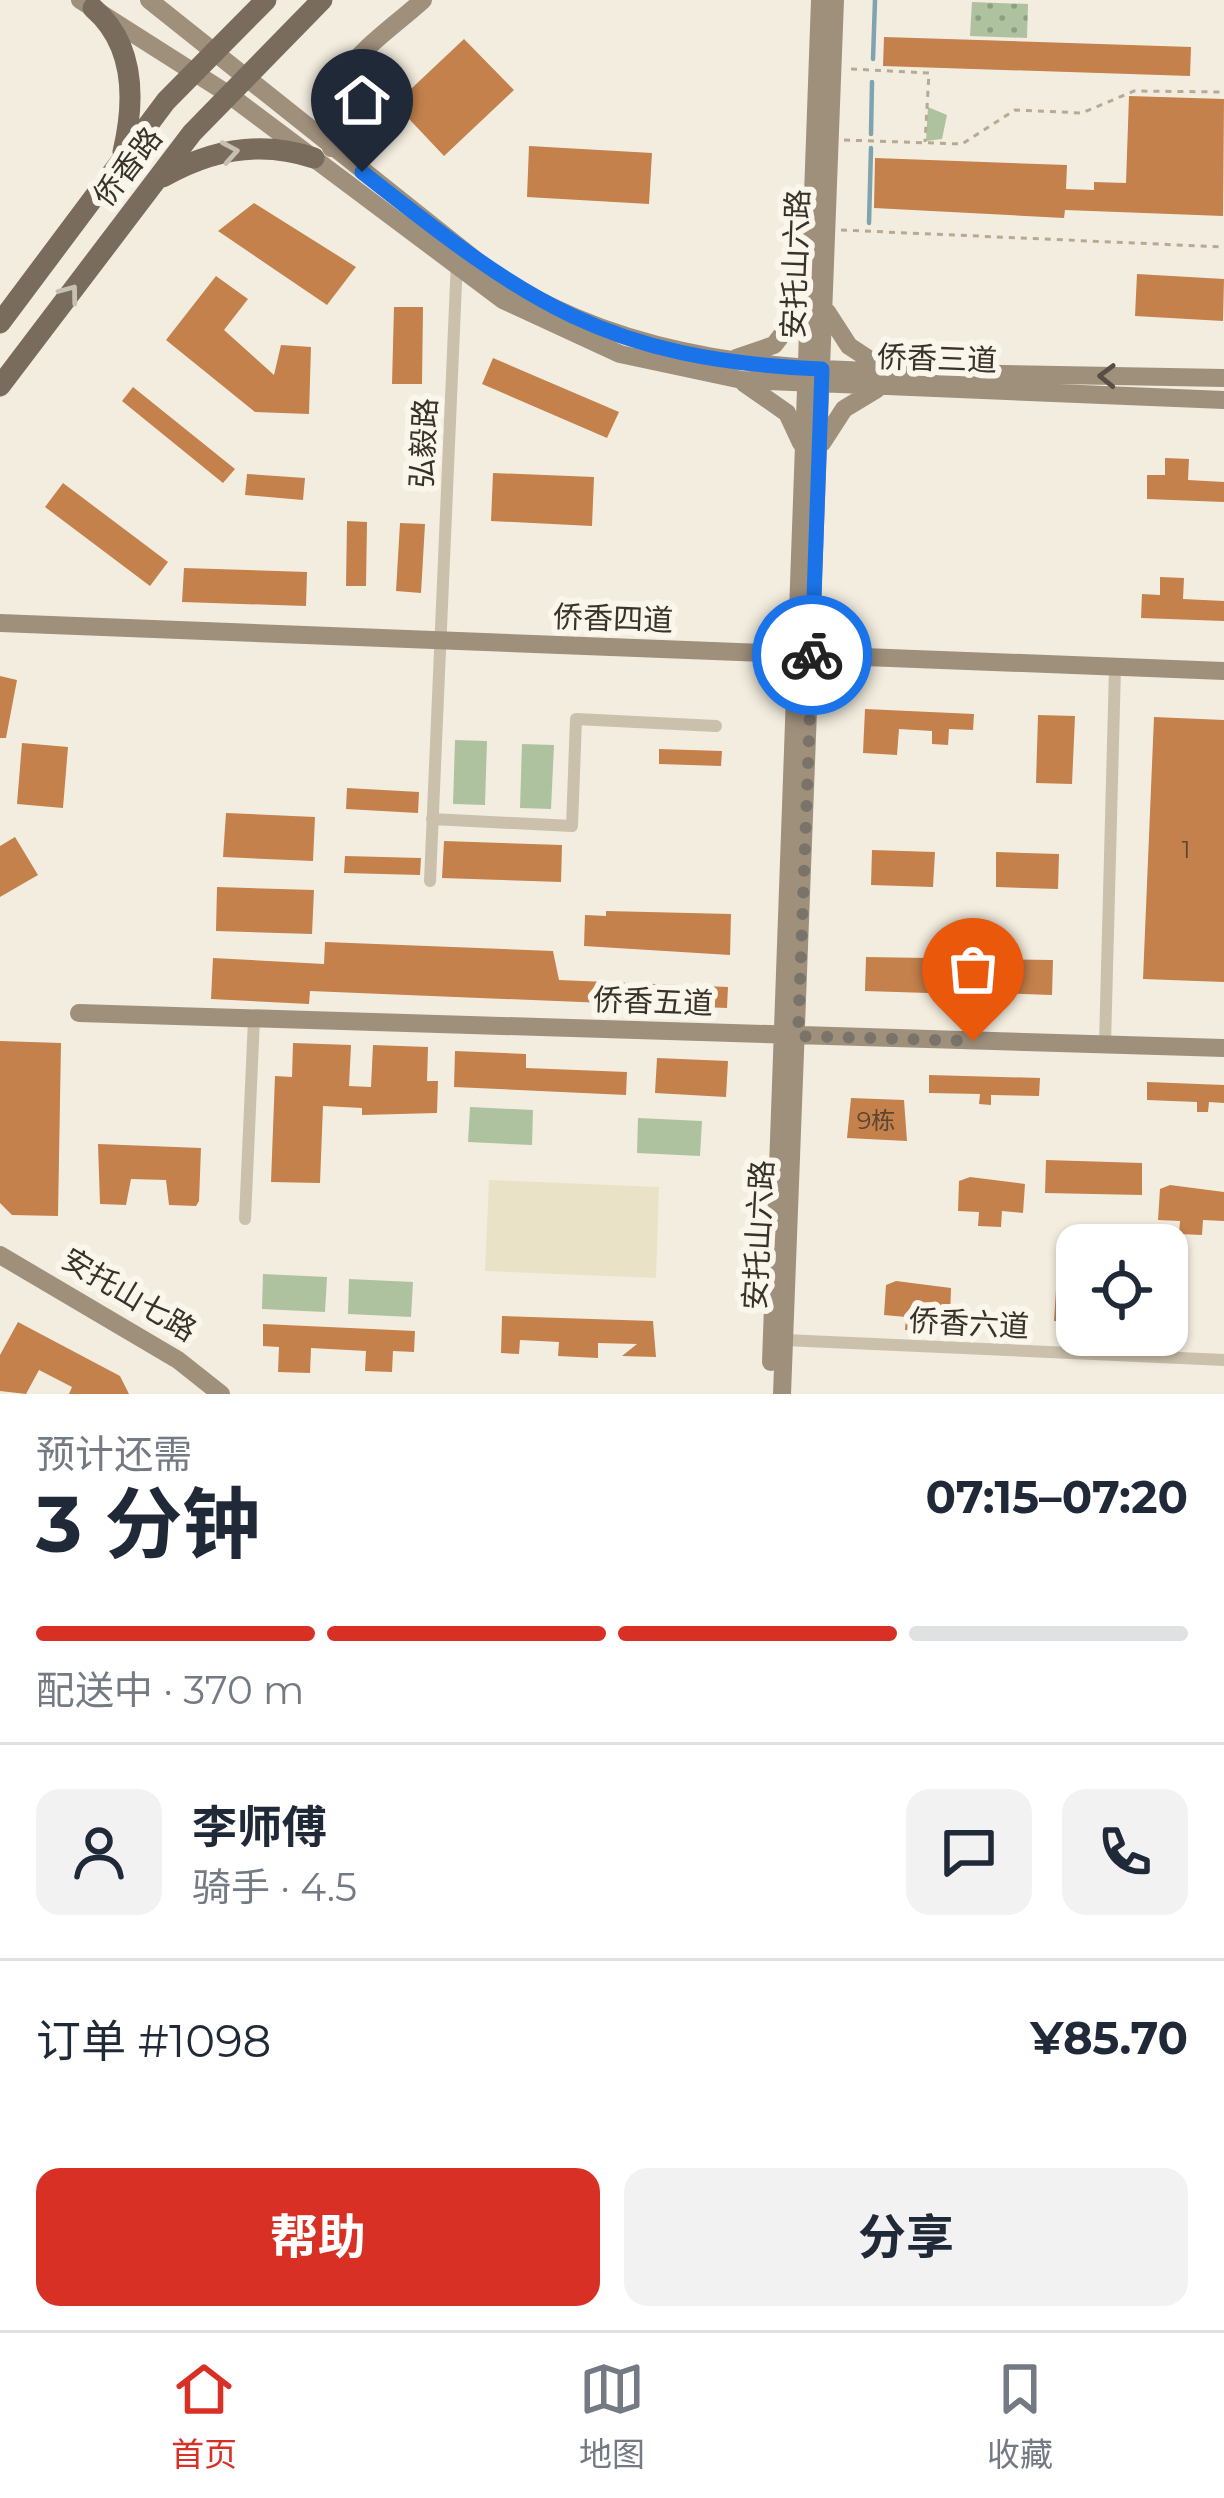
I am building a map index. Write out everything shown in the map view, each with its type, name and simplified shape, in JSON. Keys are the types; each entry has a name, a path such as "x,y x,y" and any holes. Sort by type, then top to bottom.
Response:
{"main road":[{"name":"侨香路","path":"0,323 193,72 266,0"},
{"name":"侨香路","path":"0,386 152,184 235,86 322,0"},
{"path":"87,4 119,41 130,78 132,106 120,163"},
{"path":"152,184 230,150 322,153"}],"street":[{"path":"149,0 212,52 235,86"},
{"path":"322,153 332,87 423,0"},
{"name":"安托山六路","path":"782,1394 814,376 810,283 820,0"},
{"name":"安托山六路","path":"814,376 825,298 836,0"},
{"path":"87,4 193,72 235,86"},
{"name":"侨香三道","path":"235,86 529,314 588,343 648,363 728,378 904,372 1224,378"},
{"name":"侨香三道","path":"457,257 583,324 705,359 889,387 1224,400"},
{"name":"弘毅路","path":"430,881 457,257"},
{"path":"705,359 738,358 774,345 797,322 810,283"},
{"path":"825,298 832,323 849,346 873,364 904,372"},
{"path":"728,378 757,389 788,413 811,460"},
{"path":"811,460 844,409 869,391 889,387"},
{"name":"侨香四道","path":"0,622 1224,671"},
{"path":"1105,1044 1115,668"},
{"path":"432,819 572,826 576,719 716,726"},
{"name":"侨香五道","path":"80,1013 1224,1048"},
{"path":"245,1219 254,1019"},
{"name":"安托山六路","path":"770,1394 790,1036"},
{"name":"安托山七路","path":"0,1255 178,1360 221,1394"},
{"name":"侨香六道","path":"784,1340 1224,1360"}],"path":[{"path":"833,68 929,73 925,144"},
{"path":"830,140 962,144 1015,110 1082,113 1134,91 1224,92"},
{"path":"827,230 1224,247"}],"green space":[{"path":"972,2 1028,4 1027,38 970,36"},
{"path":"928,107 947,115 942,139 926,141"},
{"path":"455,740 487,741 485,805 453,804"},
{"path":"522,744 554,745 551,809 520,808"},
{"path":"470,1107 533,1110 532,1145 468,1142"},
{"path":"638,1118 702,1121 700,1156 637,1153"},
{"path":"263,1274 327,1277 325,1312 262,1309"},
{"path":"349,1279 413,1282 411,1317 348,1314"}],"shaded area":[{"path":"489,1180 659,1187 656,1278 485,1271"}],"building":[{"path":"884,37 1191,47 1190,76 883,66"},
{"path":"464,39 514,90 444,156 395,104"},
{"path":"1129,96 1224,99 1223,216 1065,210 1064,218 874,208 875,158 1067,165 1066,189 1094,190 1094,182 1126,183"},
{"path":"529,146 652,153 649,204 527,197"},
{"path":"254,203 356,267 327,305 218,231"},
{"path":"1137,274 1224,279 1223,321 1135,316"},
{"path":"216,276 248,299 224,330 274,375 281,345 311,347 309,414 255,412 166,340"},
{"path":"394,307 423,307 422,384 392,384"},
{"path":"493,358 619,412 607,438 482,384"},
{"path":"133,387 235,469 223,483 122,401"},
{"path":"1165,458 1189,459 1188,480 1224,482 1224,502 1147,499 1147,475 1165,475"},
{"path":"493,473 594,477 592,526 491,521"},
{"path":"247,474 305,478 303,500 245,495"},
{"path":"63,483 168,562 150,586 45,507"},
{"path":"347,521 367,522 366,586 346,586"},
{"path":"400,523 425,524 421,593 396,591"},
{"path":"184,568 307,572 306,606 182,602"},
{"path":"1160,577 1184,578 1183,599 1224,601 1224,621 1141,618 1142,594 1160,595"},
{"path":"0,676 17,680 6,738 0,738"},
{"path":"865,709 974,714 973,730 949,729 948,745 932,744 932,731 899,729 897,755 863,753"},
{"path":"1038,715 1075,716 1072,784 1036,783"},
{"path":"1154,717 1224,720 1224,982 1143,979"},
{"path":"22,743 68,747 63,808 17,804"},
{"path":"659,749 722,751 721,766 659,764"},
{"path":"347,788 419,792 418,813 346,809"},
{"path":"226,813 315,817 313,861 223,857"},
{"path":"15,837 38,875 0,897 0,846"},
{"path":"444,841 562,845 561,882 442,878"},
{"path":"872,850 935,852 933,887 871,885"},
{"path":"996,852 1059,854 1058,889 996,887"},
{"path":"345,856 421,858 420,875 344,873"},
{"path":"217,887 314,890 312,934 216,931"},
{"path":"606,911 731,914 730,955 584,946 585,915 606,916"},
{"path":"325,942 553,951 559,980 728,987 727,1008 310,991 309,1004 211,999 213,958 324,964"},
{"path":"866,957 929,958 928,993 865,991"},
{"path":"991,959 1053,960 1052,995 990,993"},
{"path":"0,1041 61,1043 58,1216 12,1215 0,1203"},
{"path":"293,1043 351,1045 349,1086 371,1087 373,1045 428,1047 427,1081 438,1081 437,1113 362,1115 362,1108 323,1106 320,1183 271,1182 275,1076 292,1077"},
{"path":"455,1051 526,1054 526,1068 627,1072 626,1095 454,1087"},
{"path":"657,1058 728,1061 726,1097 655,1093"},
{"path":"929,1075 1040,1078 1039,1096 991,1095 991,1105 979,1104 980,1094 929,1093"},
{"path":"1147,1082 1224,1085 1224,1103 1209,1102 1208,1112 1197,1112 1197,1102 1147,1100"},
{"path":"851,1098 904,1100 907,1141 847,1138"},
{"path":"98,1144 201,1148 199,1201 196,1206 169,1205 166,1180 131,1179 126,1205 100,1204"},
{"path":"1046,1160 1142,1163 1142,1195 1045,1193"},
{"path":"970,1177 1025,1184 1023,1213 1002,1211 1001,1227 978,1226 979,1212 958,1211 959,1181"},
{"path":"1170,1185 1224,1192 1224,1221 1203,1220 1202,1235 1188,1234 1188,1224 1180,1221 1158,1220 1160,1189"},
{"path":"896,1281 951,1288 950,1317 928,1316 927,1331 905,1330 906,1317 884,1315 886,1285"},
{"path":"502,1316 653,1321 656,1357 622,1356 637,1344 598,1343 598,1358 558,1356 559,1342 520,1340 519,1354 501,1353"},
{"path":"18,1322 120,1376 129,1394 69,1394 72,1387 39,1370 26,1394 0,1391 0,1355"},
{"path":"263,1324 415,1331 414,1352 393,1351 392,1372 365,1371 366,1351 311,1348 310,1373 278,1372 279,1347 263,1346"}],"waterway":[{"path":"873,59 875,0"},
{"path":"871,134 872,82"},
{"path":"869,223 871,148"}],"way so far":[{"path":"812,655 798,1036 973,1041"}],"route":[{"path":"362,172 492,273 583,324 688,356 822,369 812,655"}]}
